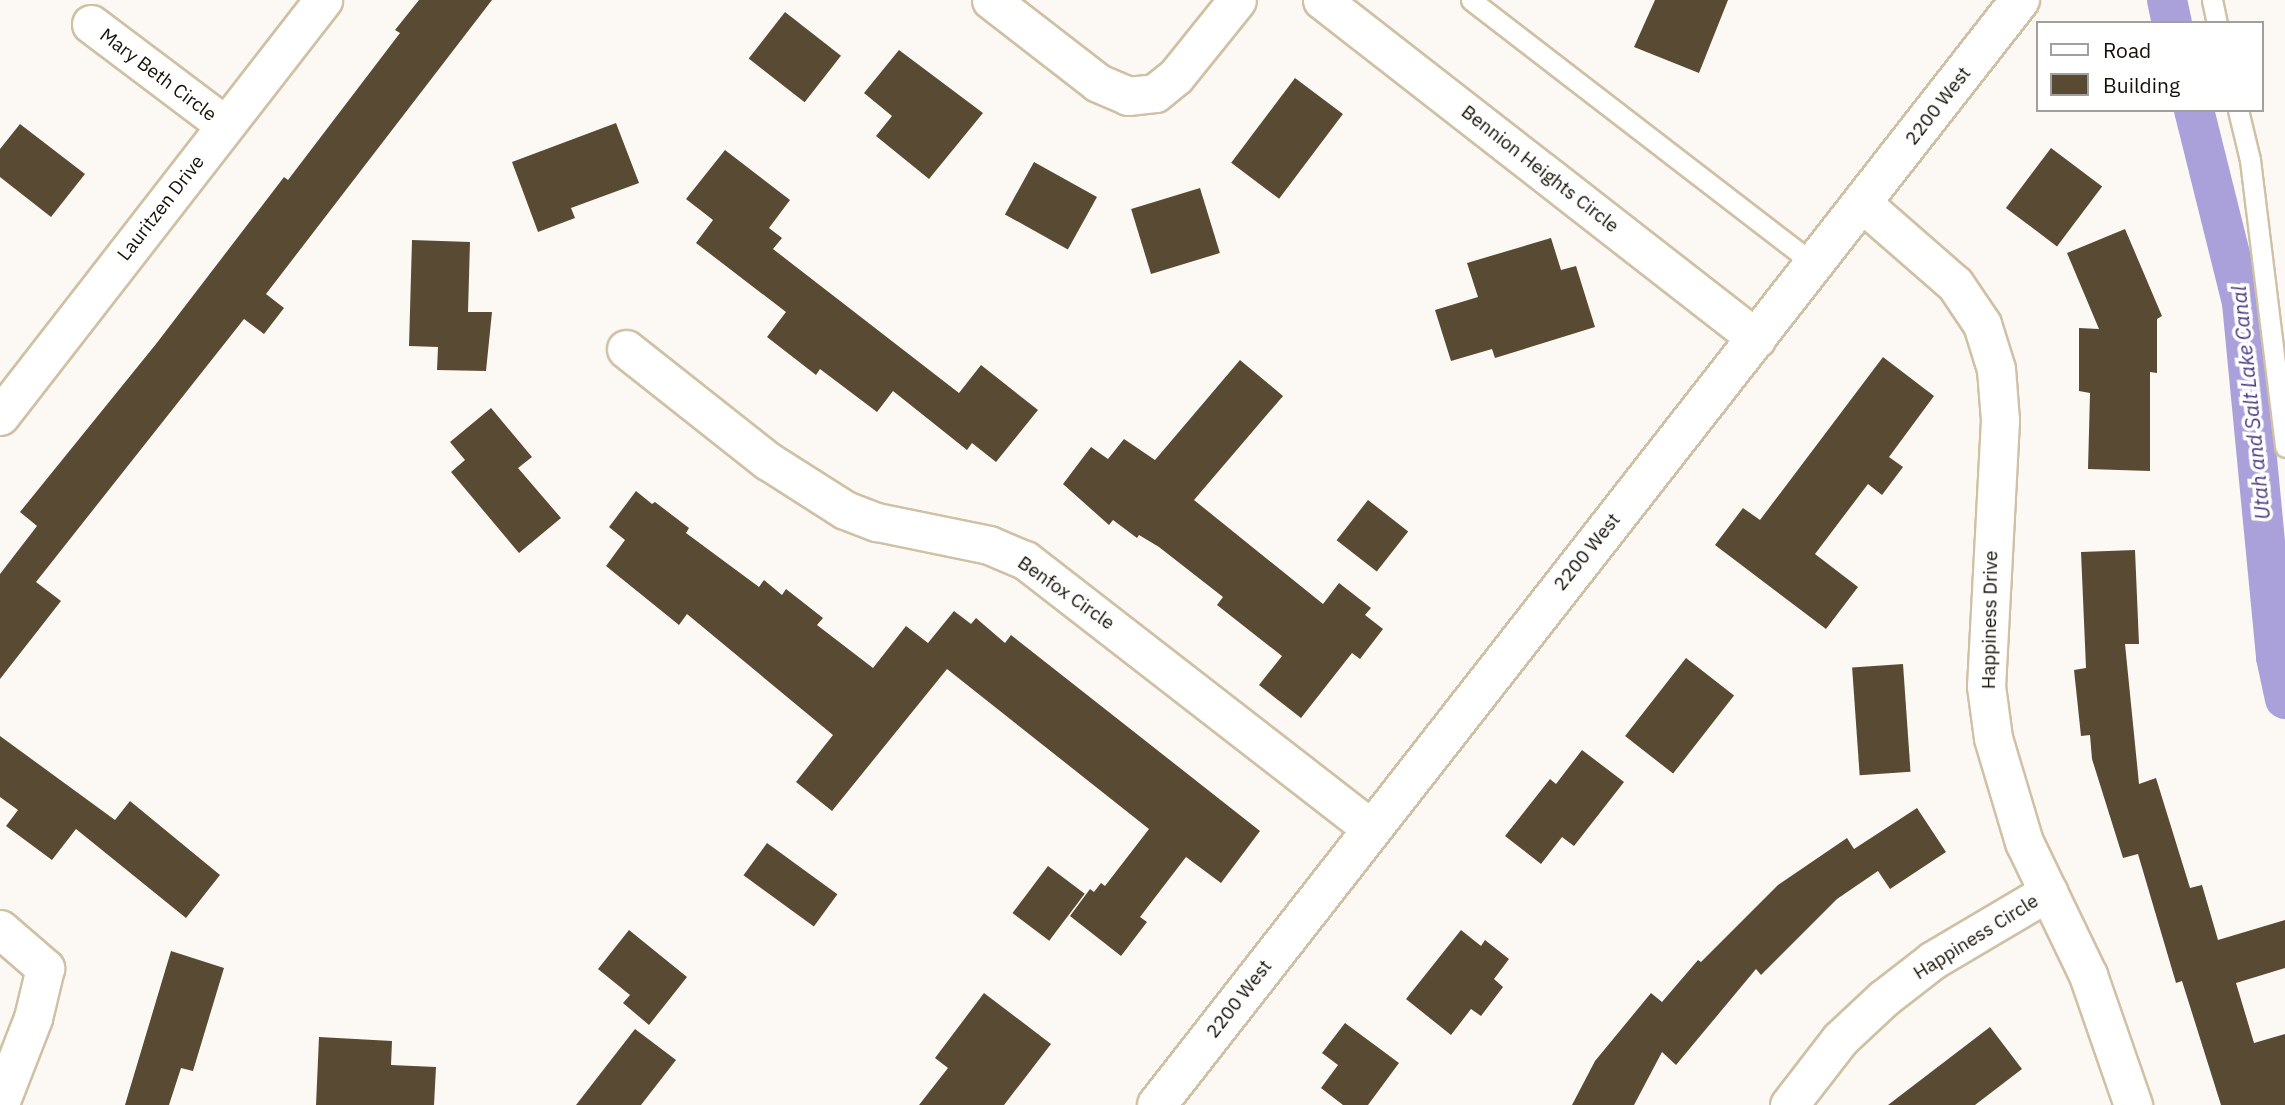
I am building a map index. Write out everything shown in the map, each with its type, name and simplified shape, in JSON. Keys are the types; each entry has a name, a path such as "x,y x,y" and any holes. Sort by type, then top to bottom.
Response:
{"street":[{"name":"Lauritzen Drive","path":"0,416 323,0"},
{"path":"991,0 1098,83 1128,96 1155,93 1176,76 1237,0"},
{"name":"Bennion Heights Circle","path":"1322,0 1758,339"},
{"name":"2200 West","path":"1157,1105 1371,828 1758,339 2020,0"},
{"name":"Mary Beth Circle","path":"91,24 225,125"},
{"name":"Happiness Drive","path":"1862,203 1955,284 1982,324 1996,369 2000,420 1986,686 2006,790 2048,892 2088,975 2133,1105"},
{"name":"Benfox Circle","path":"626,349 768,461 845,510 877,522 989,545 1025,560 1371,828"},
{"name":"Happiness Circle","path":"1789,1105 1840,1039 1884,998 1933,960 2048,892"},
{"path":"0,929 45,968 33,1018 0,1104"}],"lane":[{"path":"1471,0 1815,265"},
{"path":"2212,0 2217,21"},
{"path":"2238,112 2250,160 2285,447"}],"building":[{"path":"419,0 492,0 266,294 284,308 264,334 244,319 36,582 61,601 0,679 0,574 37,526 20,512 156,344 284,177 288,180 400,33 395,30"},
{"path":"1655,0 1728,0 1699,73 1634,47"},
{"path":"785,12 841,56 805,102 749,58"},
{"path":"899,50 983,113 929,179 876,136 892,116 864,93"},
{"path":"1295,78 1343,114 1279,199 1231,163"},
{"path":"616,123 639,183 571,208 575,218 538,232 512,162"},
{"path":"20,124 85,174 51,217 0,177 0,149"},
{"path":"2051,148 2102,187 2057,246 2006,208"},
{"path":"725,150 790,200 769,228 782,238 773,249 959,393 981,365 1038,410 996,462 972,443 967,450 893,391 877,412 820,369 816,375 767,337 786,312 696,243 713,220 686,199"},
{"path":"1034,162 1097,197 1068,249 1005,214"},
{"path":"1200,188 1220,253 1151,274 1131,209"},
{"path":"2125,229 2162,316 2157,319 2157,373 2150,372 2150,471 2088,469 2090,393 2079,391 2079,328 2099,329 2067,253"},
{"path":"1551,238 1561,270 1576,266 1595,327 1495,358 1492,349 1451,361 1435,310 1478,297 1467,263"},
{"path":"412,240 470,242 468,312 492,312 486,371 437,370 438,347 409,346"},
{"path":"1883,357 1934,396 1889,457 1903,467 1882,495 1868,484 1815,554 1858,587 1826,629 1715,545 1743,508 1760,520"},
{"path":"1240,360 1283,396 1194,500 1323,604 1339,583 1371,608 1365,615 1383,629 1360,659 1352,653 1301,718 1259,685 1282,656 1217,605 1223,597 1159,547 1139,535 1137,538 1113,520 1109,525 1063,484 1091,447 1108,459 1124,439 1155,460"},
{"path":"491,408 532,457 518,468 561,518 519,553 451,472 465,460 450,442"},
{"path":"636,491 689,528 686,533 759,587 764,580 782,595 786,589 823,618 817,625 873,668 906,626 928,643 954,611 971,624 976,618 1005,643 1011,635 1260,831 1221,883 1186,857 1140,917 1147,922 1121,956 1070,916 1090,889 1094,892 1101,883 1105,886 1149,829 947,669 832,811 796,782 833,735 687,614 679,625 606,566 625,540 609,527"},
{"path":"1368,500 1408,531 1377,572 1337,540"},
{"path":"2135,550 2139,644 2125,644 2139,784 2156,778 2190,888 2202,885 2218,940 2285,920 2285,968 2236,983 2254,1043 2285,1034 2285,1105 2221,1105 2182,981 2176,983 2138,854 2123,858 2092,759 2090,735 2081,736 2074,670 2086,668 2081,552"},
{"path":"1686,658 1734,696 1673,774 1625,736"},
{"path":"1903,664 1911,772 1860,775 1852,668"},
{"path":"0,736 115,820 130,801 220,875 186,918 76,829 52,860 6,826 18,810 0,797"},
{"path":"1582,750 1624,782 1574,846 1562,837 1541,864 1505,836 1550,779 1556,784"},
{"path":"1917,808 1946,852 1890,889 1878,871 1837,899 1761,975 1756,969 1676,1065 1662,1052 1634,1105 1572,1105 1595,1061 1651,993 1662,1002 1698,960 1701,962 1778,885 1847,838 1854,849"},
{"path":"767,843 837,894 814,926 743,875"},
{"path":"1048,866 1085,894 1049,941 1012,913"},
{"path":"629,930 687,977 649,1025 623,1003 630,995 598,969"},
{"path":"1461,930 1481,946 1485,940 1509,959 1494,979 1503,987 1481,1016 1471,1009 1451,1035 1406,999"},
{"path":"171,951 224,968 193,1071 181,1068 169,1105 125,1105"},
{"path":"984,993 1051,1044 1004,1105 919,1105 948,1068 935,1058"},
{"path":"1345,1023 1399,1063 1368,1105 1343,1105 1321,1088 1338,1065 1322,1053"},
{"path":"1990,1027 2022,1069 1975,1105 1888,1105"},
{"path":"635,1029 676,1060 641,1105 576,1105"},
{"path":"319,1037 392,1041 391,1065 436,1067 434,1105 316,1105"}],"waterway":[{"name":"Utah and Salt Lake Canal","path":"2167,0 2172,21"},
{"name":"Utah and Salt Lake Canal","path":"2194,112 2242,303 2276,657 2285,699"}]}
